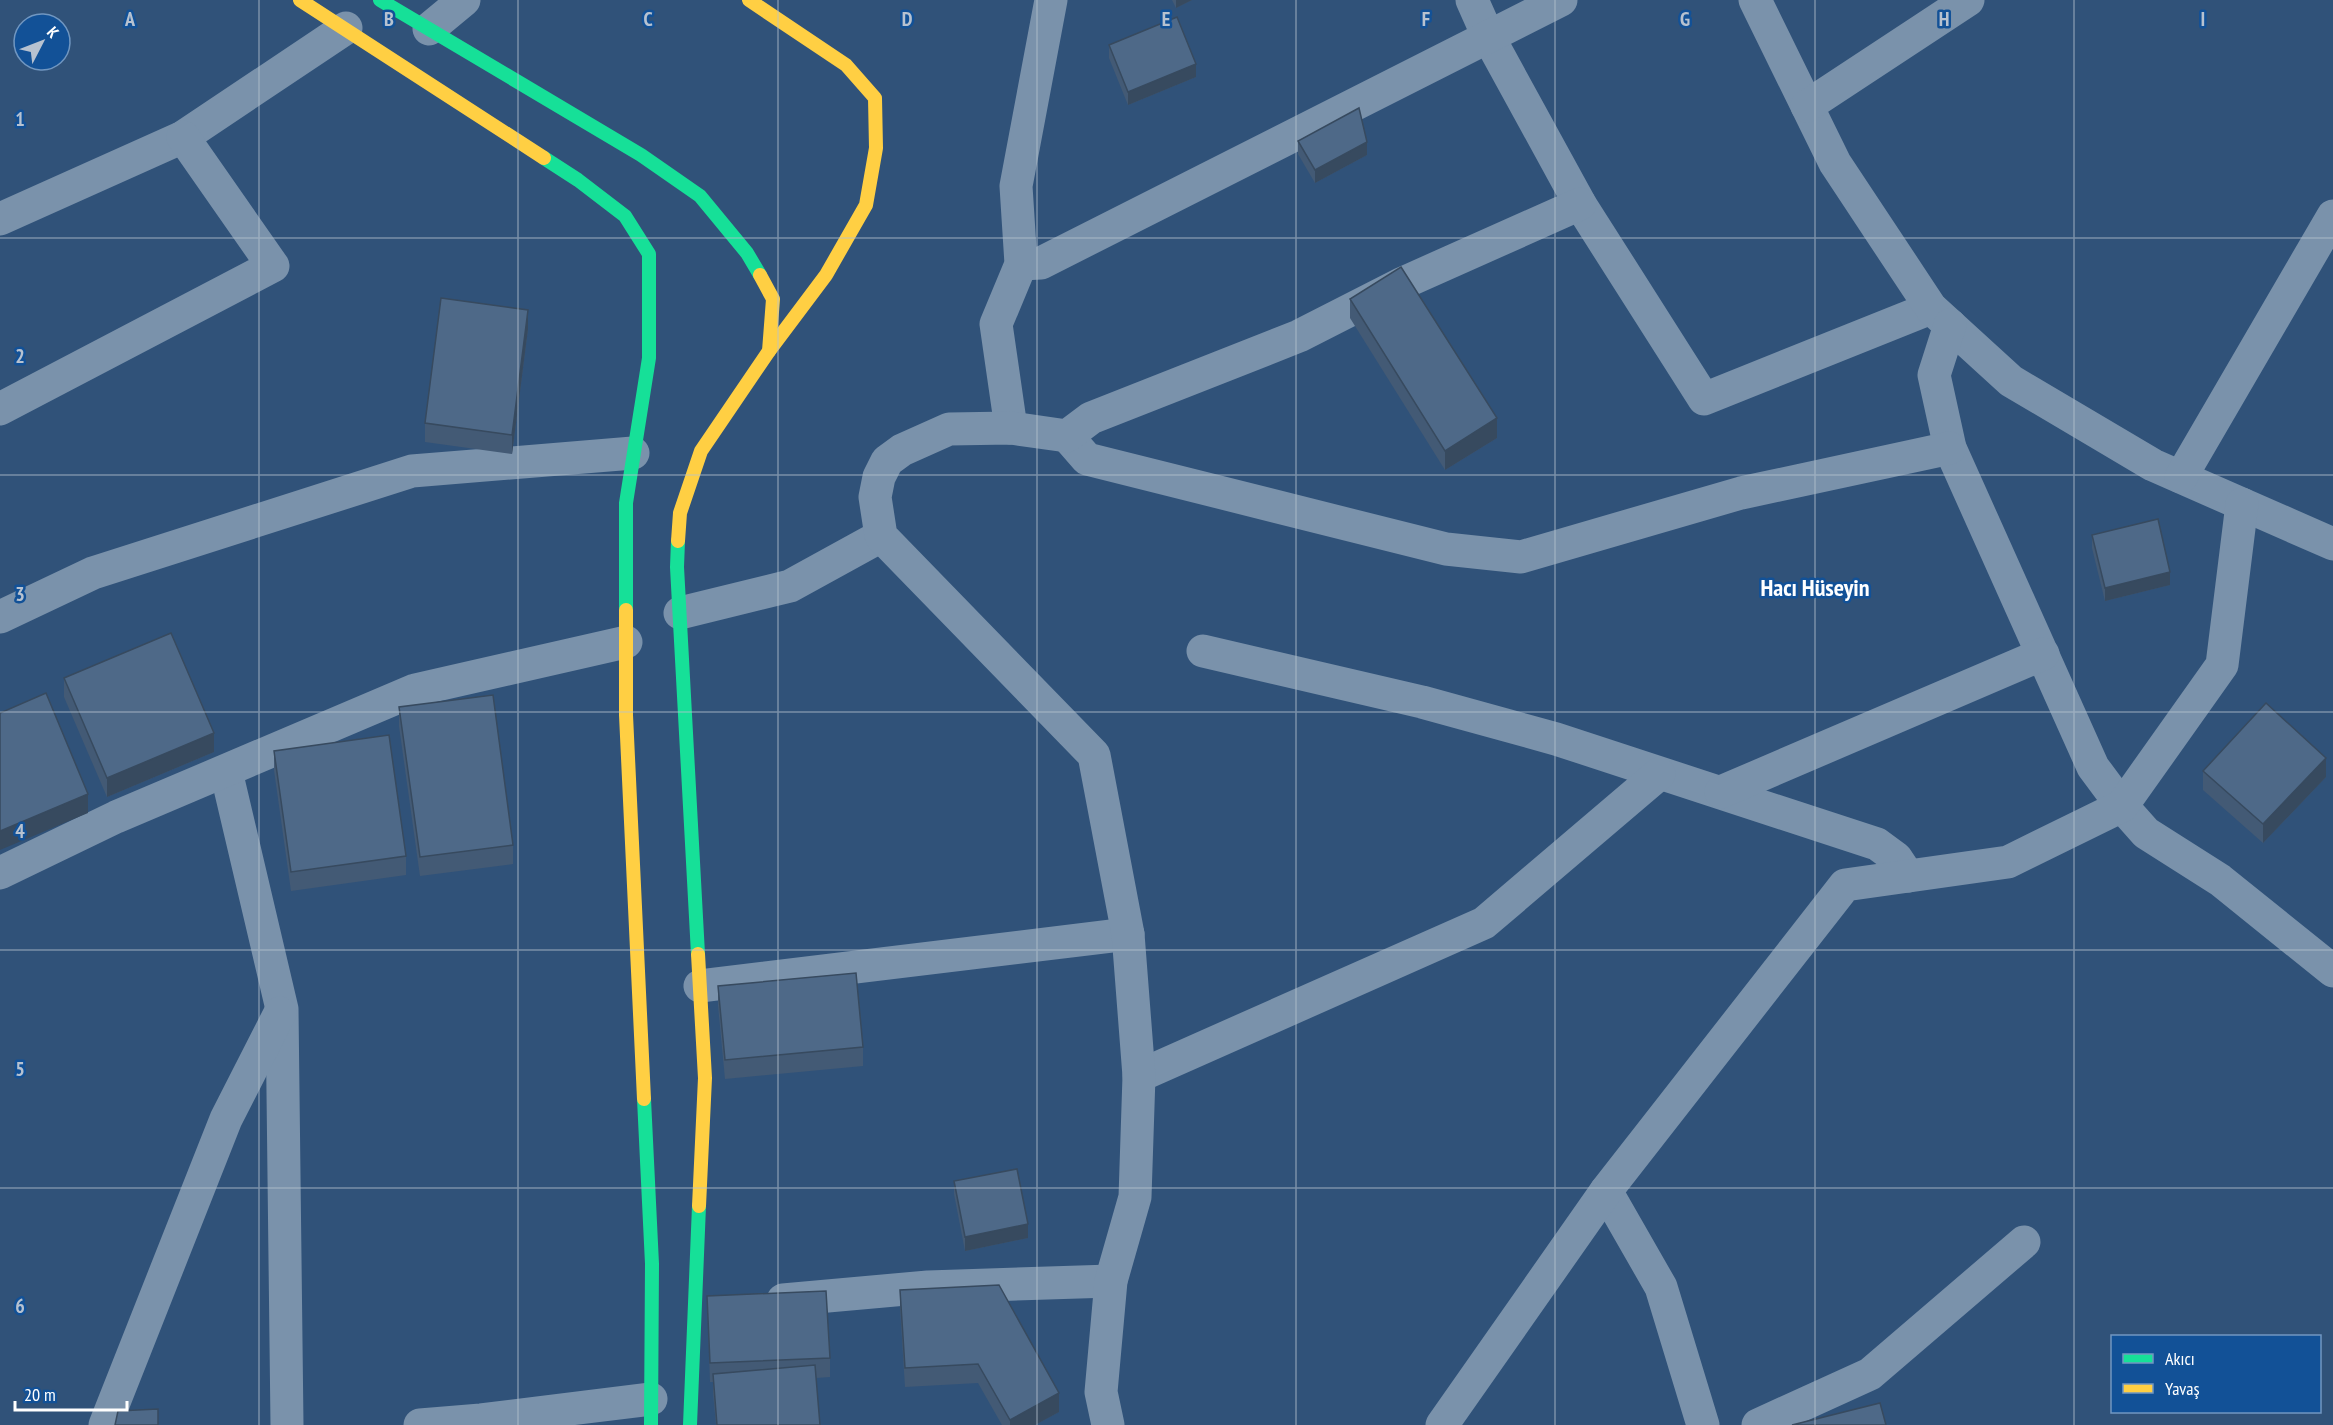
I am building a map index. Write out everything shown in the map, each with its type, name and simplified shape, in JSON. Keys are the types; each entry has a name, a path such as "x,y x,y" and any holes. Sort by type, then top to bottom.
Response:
{"street":[{"path":"300,0 578,180 625,216 649,254 649,358 626,503 626,715 652,1264 651,1412 420,1425"},
{"path":"380,0 641,155 700,196 747,253 773,298 769,351"},
{"path":"429,30 464,0"},
{"path":"690,1425 705,1078 677,567 680,513 701,450 769,351 826,275 866,205 876,148 875,98 846,65 749,0"},
{"path":"1011,428 996,324 1021,264 1016,186 1051,0"},
{"path":"1472,0 1488,36 1580,204 1704,399 1940,317"},
{"path":"1021,264 1041,263 1561,0"},
{"path":"1755,0 1835,163 1940,317 2012,381 2153,465 2333,544"},
{"path":"1807,106 1968,0"},
{"path":"0,219 183,137 346,28"},
{"path":"0,409 273,266 183,137"},
{"path":"1067,436 1091,418 1299,336 1403,283 1580,204"},
{"path":"2181,477 2333,216"},
{"path":"1940,317 1934,375 1950,448 2093,767 2122,806 2146,833 2220,880 2333,971"},
{"path":"1108,1425 1101,1392 1111,1281 1135,1197 1139,1076 1128,934 1094,755 881,536 875,497 879,477 887,461 902,450 949,429 1011,428 1067,436 1087,459 1446,549 1521,557 1741,493 1950,448"},
{"path":"0,617 93,573 412,471 633,453"},
{"path":"1442,1425 1606,1191 1845,885 2008,862 2122,806 2222,665 2242,504"},
{"path":"680,613 790,586 881,536"},
{"path":"0,873 116,817 416,690 626,642"},
{"path":"1203,651 1422,702 1556,739 1878,844 1896,858 1908,876"},
{"path":"1721,792 2043,654"},
{"path":"226,771 282,1009 288,1425"},
{"path":"1139,1076 1484,923 1659,774"},
{"path":"700,986 1128,934"},
{"path":"105,1425 226,1119 282,1009"},
{"path":"1606,1191 1661,1287 1703,1425"},
{"path":"1758,1425 1870,1374 2025,1242"},
{"path":"695,1308 928,1287 1111,1281"}],"building":[{"path":"1177,17 1196,64 1128,92 1109,45"},
{"path":"1359,108 1367,142 1315,170 1298,141"},
{"path":"1401,267 1497,418 1445,451 1350,299"},
{"path":"441,298 528,310 512,435 425,423"},
{"path":"2158,519 2170,572 2105,588 2092,535"},
{"path":"171,633 214,733 107,778 64,678"},
{"path":"46,693 88,794 0,831 0,713"},
{"path":"493,695 513,845 420,857 399,707"},
{"path":"2266,703 2326,758 2263,824 2203,771"},
{"path":"389,735 406,856 291,872 274,751"},
{"path":"856,973 863,1047 725,1060 718,986"},
{"path":"1017,1169 1028,1224 965,1237 954,1181"},
{"path":"999,1285 1059,1393 1010,1420 978,1364 905,1368 900,1290"},
{"path":"826,1291 830,1358 710,1363 707,1296"},
{"path":"815,1365 820,1425 717,1425 713,1374"},
{"path":"1880,1403 1886,1425 1792,1425"},
{"path":"158,1409 158,1425 115,1425 118,1411"}],"traffic: fast":[{"path":"380,0 641,155 700,196 747,253 760,275"},
{"path":"544,158 578,180 625,216 649,254 649,358 626,503 626,610"},
{"path":"678,541 677,567 698,954"},
{"path":"644,1099 652,1264 651,1425"},
{"path":"690,1425 699,1206"}],"traffic: slow":[{"path":"300,0 544,158"},
{"path":"749,0 846,65 875,98 876,148 866,205 826,275 769,351"},
{"path":"678,541 680,513 701,451 769,351 773,299 760,275"},
{"path":"626,610 626,715 644,1099"},
{"path":"698,954 705,1078 699,1206"}],"district":[{"name":"Hacı Hüseyin","path":"1815,588"}]}
